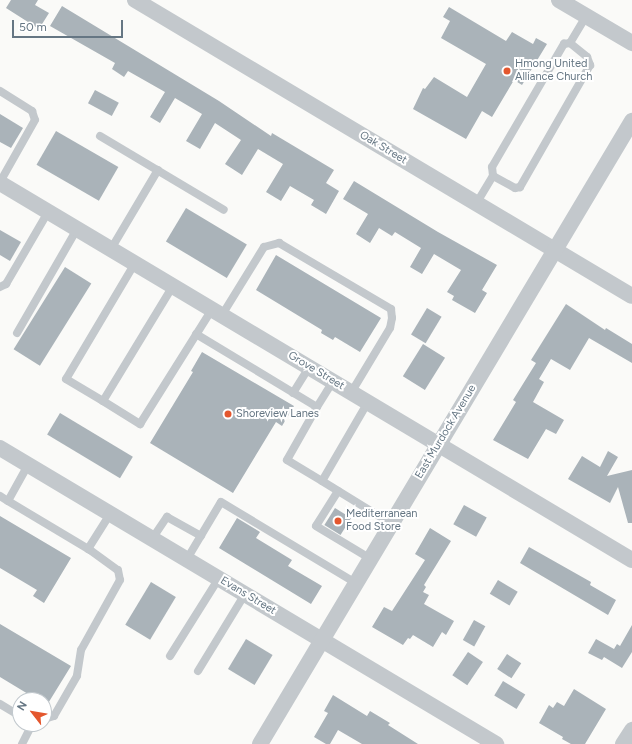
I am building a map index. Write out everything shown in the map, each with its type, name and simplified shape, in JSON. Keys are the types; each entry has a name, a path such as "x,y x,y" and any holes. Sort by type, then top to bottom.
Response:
{"street":[{"name":"Oak Street","path":"135,0 632,296"},
{"path":"559,0 632,43"},
{"name":"East Murdock Avenue","path":"260,744 632,121"},
{"name":"Grove Street","path":"0,182 632,560"},
{"name":"Evans Street","path":"0,448 496,744"},
{"path":"624,744 632,730"}],"lane":[{"path":"570,43 586,16"},
{"path":"476,204 493,176 492,167 560,50 564,44 570,43 587,57 590,65 520,187 515,188 493,176"},
{"path":"0,91 32,111 35,120 0,182"},
{"path":"100,136 224,210"},
{"path":"111,249 158,170"},
{"path":"2,284 48,212"},
{"path":"17,333 77,229"},
{"path":"135,263 66,379 140,424 196,334 217,312 264,247 279,243 391,309 392,318 390,328 351,393"},
{"path":"102,401 173,286"},
{"path":"196,334 318,407"},
{"path":"293,393 309,367"},
{"path":"333,382 287,460 392,524"},
{"path":"322,481 368,402"},
{"path":"8,501 28,465"},
{"path":"338,491 316,526 371,558"},
{"path":"0,496 88,549 118,570 120,580 81,650 77,676 54,716 52,717"},
{"path":"187,559 221,502 356,583"},
{"path":"88,549 110,514"},
{"path":"152,539 167,517 201,536"},
{"path":"170,656 219,578"},
{"path":"198,671 245,594"},
{"path":"0,704 12,711"},
{"path":"22,744 28,732"}],"building":[{"path":"11,0 38,0 35,5 49,13 39,29 6,8"},
{"path":"62,6 219,101 271,136 272,133 334,170 326,183 339,191 326,214 311,205 314,200 290,186 281,201 266,192 283,164 258,149 242,175 225,164 241,140 215,123 200,149 186,141 202,114 175,98 160,123 150,117 165,92 128,71 124,77 112,69 115,63 50,26"},
{"name":"Hmong United Alliance Church","path":"449,7 506,41 512,32 533,44 536,38 547,44 522,85 514,80 492,117 482,111 466,139 413,109 423,88 425,89 434,77 467,97 486,64 441,38 450,21 443,17"},
{"path":"95,90 119,103 112,116 88,103"},
{"path":"0,114 23,128 11,148 0,142"},
{"path":"56,131 118,167 99,201 36,165"},
{"path":"354,181 438,232 497,265 482,290 487,293 475,313 452,300 454,296 447,292 461,270 434,254 422,274 410,267 421,248 395,232 392,236 379,228 370,243 356,234 368,214 343,199"},
{"path":"186,208 247,245 227,278 166,241"},
{"path":"0,230 21,242 10,261 0,255"},
{"path":"276,255 381,318 360,352 335,337 333,340 321,333 322,330 256,290"},
{"path":"65,267 91,283 40,366 14,349"},
{"path":"566,304 605,330 606,328 632,344 632,363 589,338 570,370 551,359 539,379 544,382 533,402 564,420 556,434 546,429 528,459 493,440 516,402 513,400 536,363 531,360"},
{"path":"427,308 442,317 426,343 411,335"},
{"path":"423,344 445,358 425,390 403,376"},
{"name":"Shoreview Lanes","path":"202,352 294,406 282,426 276,422 233,493 150,443 193,372 191,371"},
{"path":"60,413 133,457 120,478 47,434"},
{"path":"608,451 618,457 607,476 632,470 632,523 628,523 618,487 610,503 568,479 582,456 600,467"},
{"path":"464,505 487,518 476,537 453,524"},
{"path":"335,508 351,518 341,535 324,525"},
{"path":"0,516 71,558 44,603 33,596 37,590 0,568"},
{"path":"237,518 260,532 256,538 292,560 288,566 322,586 311,604 219,548"},
{"path":"430,528 451,541 424,585 426,587 423,592 429,595 424,604 454,621 446,635 442,632 433,647 413,635 410,639 408,638 403,645 372,627 384,607 392,611 425,560 415,554"},
{"path":"529,547 591,582 590,585 616,600 608,615 520,563"},
{"path":"498,580 518,592 509,606 490,594"},
{"path":"151,582 176,597 150,640 125,625"},
{"path":"474,620 485,626 474,646 463,640"},
{"path":"0,624 71,666 52,697 52,692 25,692 0,677"},
{"path":"632,625 632,652 622,668 604,657 602,660 588,653 596,639 614,649 617,644 620,646"},
{"path":"246,639 273,655 255,685 228,669"},
{"path":"468,652 483,662 467,685 452,675"},
{"path":"507,654 521,663 511,678 497,669"},
{"path":"503,681 525,694 517,709 494,696"},
{"path":"574,689 606,709 585,744 571,744 562,739 563,737 539,723 549,705 553,708 557,702 564,706"},
{"path":"333,695 367,716 370,711 390,723 388,725 418,744 362,744 338,730 330,744 326,744 314,737 328,713 324,711"}],"place":[{"name":"Hmong United Alliance Church","path":"507,71"},
{"name":"Shoreview Lanes","path":"228,414"},
{"name":"Mediterranean Food Store","path":"338,521"}]}
